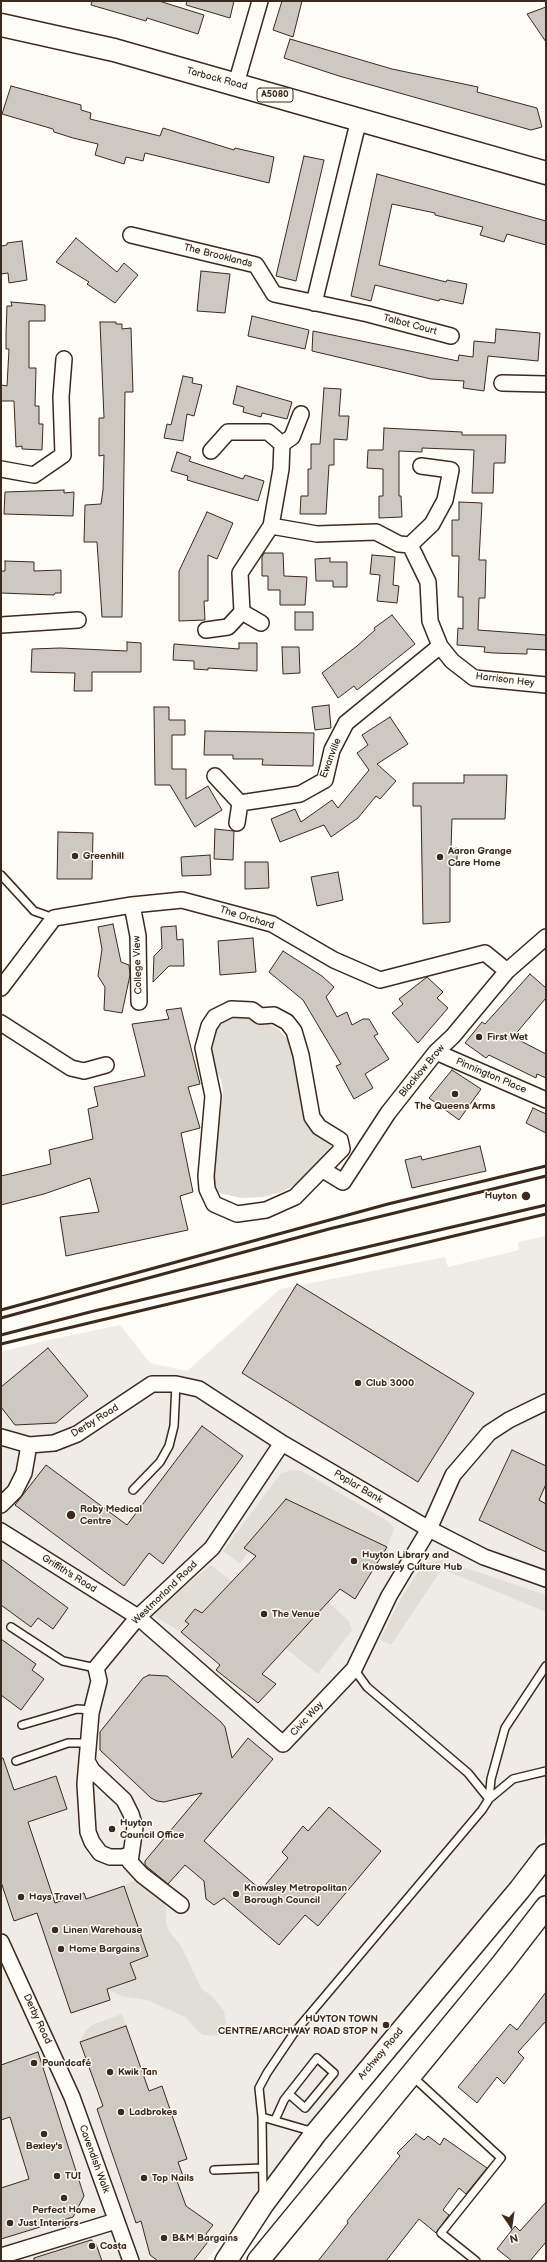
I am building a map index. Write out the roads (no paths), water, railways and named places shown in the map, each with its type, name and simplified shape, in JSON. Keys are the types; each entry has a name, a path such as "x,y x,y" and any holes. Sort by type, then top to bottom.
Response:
{"main road":[{"name":"Tarbock Road","path":"1,25 114,50 546,173"},
{"name":"Archway Road","path":"226,2261 263,2204 316,2133 520,1889 546,1855"},
{"path":"258,2261 411,2075 546,1907"},
{"path":"470,1948 498,1968"}],"street":[{"path":"236,84 260,1"},
{"path":"314,303 359,119"},
{"name":"The Brooklands","path":"131,235 256,265 274,294 368,314"},
{"name":"Talbot Court","path":"368,314 451,336"},
{"path":"1,469 34,475 63,455 61,397 64,359"},
{"path":"502,382 546,384"},
{"path":"282,444 292,437 301,414"},
{"path":"210,451 228,432 268,432 282,444"},
{"path":"206,630 228,626 242,612 240,574 271,526 281,469 282,444"},
{"path":"271,526 318,534 376,532 399,544 410,545 432,524 445,500 451,470 421,466"},
{"name":"Harrison Hey","path":"410,545 428,582 430,621 440,646 452,661 474,678 546,685"},
{"path":"242,612 261,623"},
{"path":"1,625 78,620"},
{"name":"Ewanville","path":"240,803 300,794 325,780 332,750 346,723 440,646"},
{"path":"215,776 240,803 237,822"},
{"name":"The Orchard","path":"54,918 132,905 182,900 272,924 334,960 380,980 485,953 507,971"},
{"name":"College View","path":"132,905 138,936 139,1002"},
{"path":"1,988 54,918"},
{"name":"Blacklow Brow","path":"323,1170 343,1182 388,1113 436,1052 453,1036 507,971 546,937"},
{"path":"231,1009 252,1010 260,1016 274,1015 287,1022 294,1031 303,1062 312,1117 318,1127 340,1140 342,1149 323,1170 295,1197 266,1210 238,1214 214,1204 207,1189 206,1176 213,1096 202,1048 209,1026 215,1017 231,1009"},
{"path":"1,1023 71,1068 84,1071 106,1065"},
{"name":"Pinnington Place","path":"436,1052 546,1100"},
{"name":"Derby Road","path":"29,1445 54,1443 77,1434 152,1384 176,1384"},
{"name":"Poplar Bank","path":"176,1384 199,1389 282,1443 429,1529 484,1557 546,1579"},
{"name":"Civic Way","path":"138,1618 283,1744 354,1669 389,1596 429,1529 453,1475 489,1433 509,1420 546,1402"},
{"path":"1,1437 29,1445 24,1473 14,1490 1,1505"},
{"name":"Westmorland Road","path":"96,1668 138,1618 212,1548 282,1443"},
{"name":"Griffith's Road","path":"1,1531 138,1618"},
{"path":"96,1668 99,1681 92,1710 87,1761 86,1809 88,1832 92,1842 100,1853 110,1857 123,1857 131,1854"},
{"path":"87,1761 92,1770 124,1800 131,1814 135,1827 130,1862 142,1875 182,1905"},
{"name":"Derby Road","path":"1,1942 72,2097"},
{"name":"Cavendish Walk","path":"72,2097 131,2261"},
{"path":"1,2256 116,2221"}],"lane":[{"path":"1,875 34,911 54,918"},
{"path":"133,1490 158,1463 169,1446 174,1426 176,1384"},
{"path":"11,1627 64,1660 96,1668"},
{"path":"489,1799 492,1772 505,1728 546,1666"},
{"path":"354,1669 367,1687 468,1773 489,1799"},
{"path":"22,1725 77,1709 92,1710"},
{"path":"16,1761 68,1743 88,1743"},
{"path":"263,2204 262,2117 259,2088 294,2033 482,1810 489,1799 514,1779 546,1771"},
{"path":"274,2120 289,2094 317,2058 334,2073 305,2108 289,2094"},
{"path":"411,2075 501,2158 442,2232 476,2261"},
{"path":"262,2117 316,2133"},
{"path":"214,2170 262,2168"}],"railway":[{"path":"1,1310 388,1204 546,1166"},
{"path":"1,1318 329,1229 546,1176"},
{"path":"1,1335 94,1311 546,1205"},
{"path":"1,1344 546,1214"}],"place":[{"name":"Greenhill","path":"75,856"},
{"name":"Aaron Grange Care Home","path":"440,857"},
{"name":"First Wet","path":"479,1037"},
{"name":"The Queens Arms","path":"455,1094"},
{"name":"Huyton","path":"526,1196"},
{"name":"Club 3000","path":"358,1383"},
{"name":"Roby Medical Centre","path":"71,1515"},
{"name":"Huyton Library and Knowsley Culture Hub","path":"354,1561"},
{"name":"The Venue","path":"264,1614"},
{"name":"Huyton Council Office","path":"112,1829"},
{"name":"Knowsley Metropolitan Borough Council","path":"236,1894"},
{"name":"Hays Travel","path":"21,1897"},
{"name":"Linen Warehouse","path":"55,1930"},
{"name":"Home Bargains","path":"61,1949"},
{"name":"HUYTON TOWN CENTRE/ARCHWAY ROAD STOP N","path":"386,2025"},
{"name":"Poundcafé","path":"34,2063"},
{"name":"Kwik Tan","path":"110,2072"},
{"name":"Ladbrokes","path":"121,2112"},
{"name":"Bexley's","path":"44,2134"},
{"name":"TUI","path":"57,2176"},
{"name":"Top Nails","path":"144,2178"},
{"name":"Perfect Home","path":"64,2198"},
{"name":"Just Interiors","path":"10,2223"},
{"name":"B&M Bargains","path":"164,2238"},
{"name":"Costa","path":"92,2246"}]}
